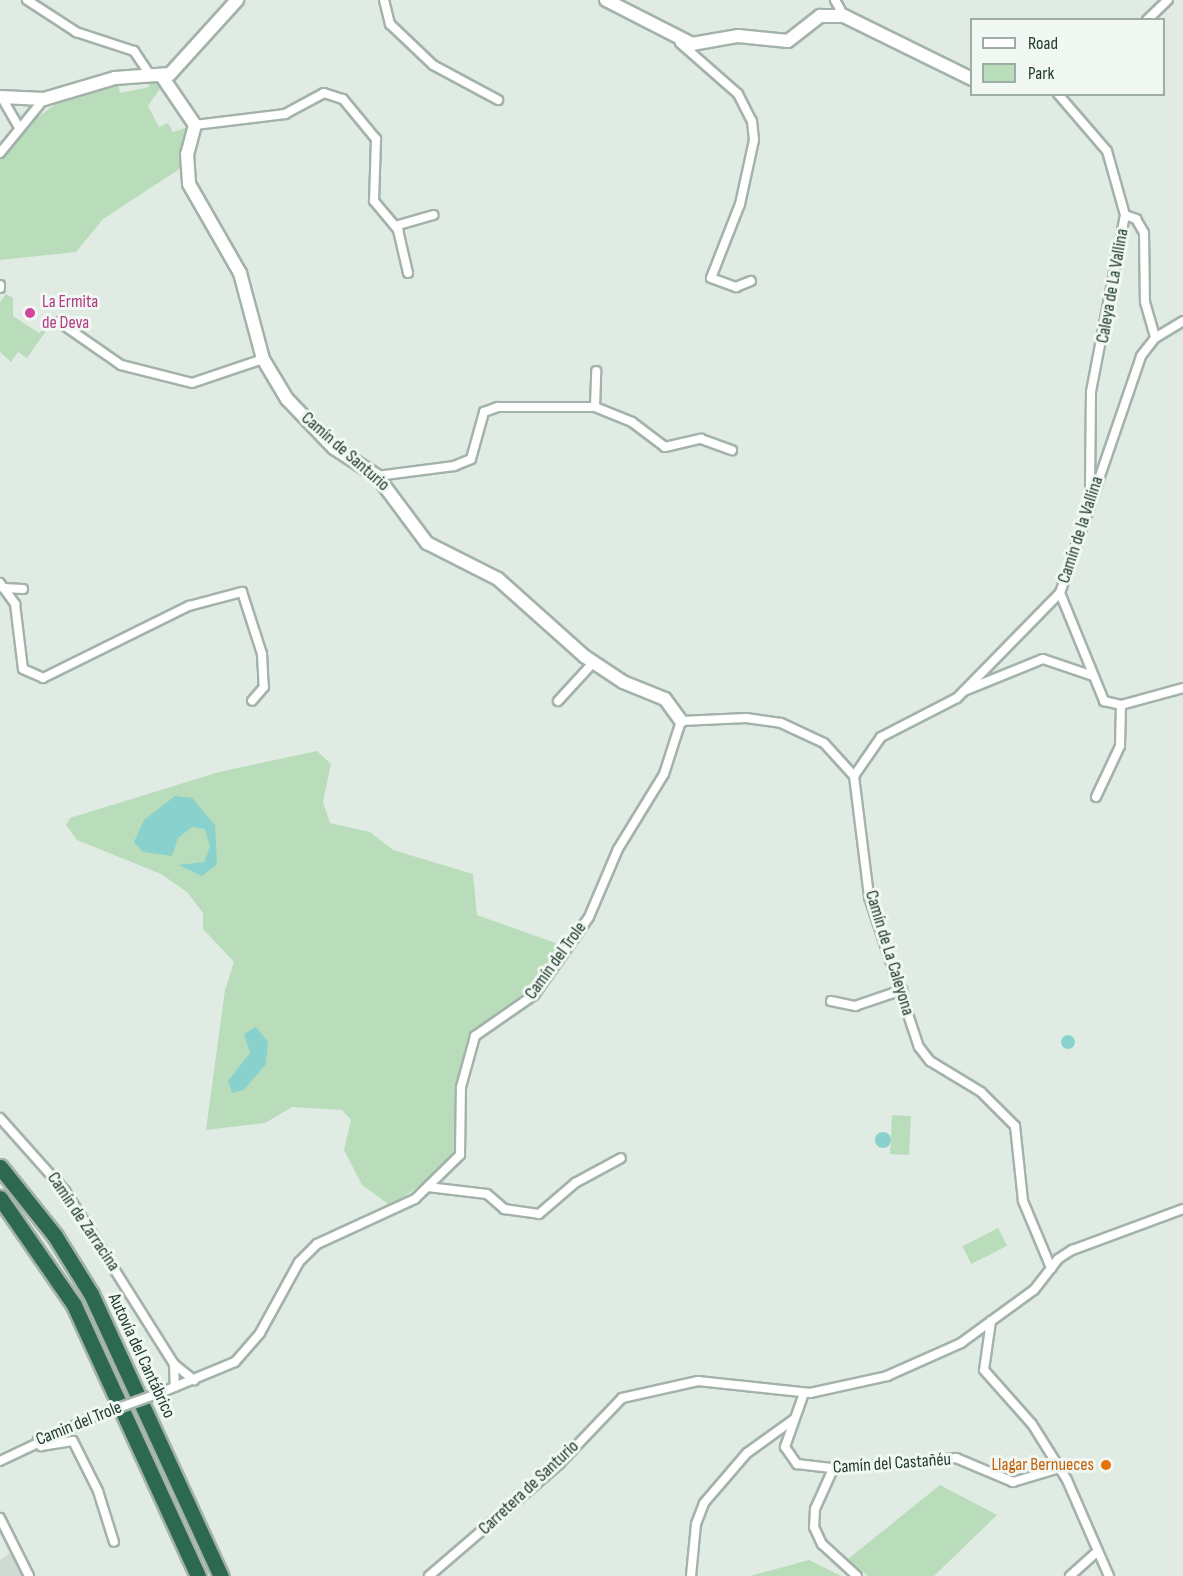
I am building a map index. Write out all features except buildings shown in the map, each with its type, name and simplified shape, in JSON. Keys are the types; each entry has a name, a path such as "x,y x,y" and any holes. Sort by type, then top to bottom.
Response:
{"highway":[{"name":"Autovía del Cantábrico","path":"0,1167 42,1218 91,1294 221,1576"},
{"path":"0,1198 54,1271 198,1576"},
{"path":"0,1206 54,1271"}],"street":[{"path":"27,0 76,32 134,51 195,125 251,121 285,114 324,93 336,95 372,130 374,201 395,226 408,273"},
{"path":"1,97 44,99 180,67 237,0"},
{"path":"384,0 390,24 433,65 498,100"},
{"path":"606,0 680,43 738,94 754,131 740,204 711,278 736,287 751,281"},
{"path":"834,0 844,16"},
{"path":"1149,18 1168,0"},
{"path":"680,43 738,36 788,41 820,16 844,16 970,78"},
{"name":"Caleya de La Vallina","path":"1060,96 1107,151 1125,215 1091,392 1091,498"},
{"path":"1,97 19,127"},
{"path":"0,153 44,99"},
{"name":"Camín de Santurio","path":"195,125 187,154 189,184 240,273 263,359 307,423 377,476 427,543 506,585 593,663 665,699 681,721"},
{"path":"395,226 433,215"},
{"path":"1125,215 1136,219 1144,233 1145,302 1155,338"},
{"name":"Camín de la Vallina","path":"854,776 881,737 964,690 1060,593 1141,356 1155,338 1183,321"},
{"path":"59,322 121,365 192,383 263,359"},
{"path":"595,407 596,371"},
{"path":"377,476 454,466 471,459 484,412 492,407 595,407 632,422 665,447 701,439 732,450"},
{"path":"1,586 23,589"},
{"path":"1,586 12,595 20,622 21,665 33,676 57,675 95,650 236,590 247,597 262,654 264,687 252,701"},
{"path":"1060,593 1100,698 1121,705 1183,688"},
{"path":"964,690 1043,659 1093,676"},
{"path":"558,701 593,663"},
{"path":"1096,797 1120,746 1121,705"},
{"path":"681,721 746,718 796,728 824,743 854,776"},
{"name":"Camín del Trole","path":"160,1393 235,1362 250,1346 298,1262 317,1244 335,1231 397,1208 428,1187 453,1164 464,1142 461,1087 475,1036 534,995 589,917 618,849 664,774 681,721"},
{"name":"Camín de La Caleyona","path":"854,776 869,897 923,1053 981,1092 1015,1126 1023,1201 1051,1268"},
{"path":"831,1001 855,1006 902,990"},
{"name":"Camín de Zarracina","path":"0,1118 65,1191 174,1364 194,1380"},
{"path":"428,1187 487,1194 504,1209 539,1214 575,1183 621,1158"},
{"name":"Carretera de Santurio","path":"429,1576 559,1464 622,1398 698,1381 804,1393 887,1376 962,1343 1034,1290 1051,1268 1072,1250 1183,1209"},
{"path":"991,1321 984,1370 1032,1424 1060,1468 1109,1576"},
{"name":"Camín de Zarracina","path":"174,1364 175,1387"},
{"name":"Camin del Trole","path":"0,1461 38,1440 160,1393"},
{"name":"Camín del Castañéu","path":"804,1393 793,1420 787,1457 797,1464 833,1469 956,1458 1013,1482 1060,1468"},
{"path":"691,1576 696,1524 704,1503 747,1453 793,1420"},
{"path":"38,1440 41,1446 73,1441 98,1491 114,1542"},
{"path":"833,1469 815,1509 814,1527 822,1544 857,1576"},
{"path":"0,1518 29,1576"},
{"path":"1071,1576 1097,1552"}],"shaded area":[{"path":"13,1551 24,1576 0,1576 0,1560"}],"green space":[{"path":"148,76 164,83 148,106 159,127 168,123 173,132 191,126 181,168 103,219 76,252 0,260 0,160 22,129 65,97 118,81 120,93 149,87"},
{"path":"6,294 13,298 13,316 39,333 50,325 27,358 18,352 11,362 0,352 0,302"},
{"path":"317,751 331,764 323,802 330,823 370,832 393,850 473,874 477,915 561,945 527,996 473,1031 462,1080 459,1143 437,1173 391,1206 362,1185 344,1150 351,1120 342,1110 292,1107 265,1123 206,1130 225,990 234,962 203,929 203,913 187,892 161,874 77,840 66,825 70,818 219,772"},
{"path":"892,1115 911,1116 909,1155 890,1154"},
{"path":"998,1228 1007,1246 971,1264 962,1246"},
{"path":"940,1485 997,1515 934,1576 868,1576 848,1559"},
{"path":"809,1560 841,1576 750,1576"}],"water":[{"path":"175,796 192,798 215,825 217,864 202,876 179,865 204,862 210,847 205,829 192,827 178,838 172,856 143,852 134,842 144,820"},
{"path":"256,1027 268,1042 266,1064 244,1090 232,1093 228,1081 250,1053 244,1034"},
{"path":"1068,1035 1073,1037 1075,1042 1073,1047 1068,1049 1063,1047 1061,1042 1063,1037"},
{"path":"883,1132 891,1140 883,1148 875,1140"}],"place":[{"name":"La Ermita de Deva","path":"30,313"},
{"name":"Llagar Bernueces","path":"1106,1465"}]}
